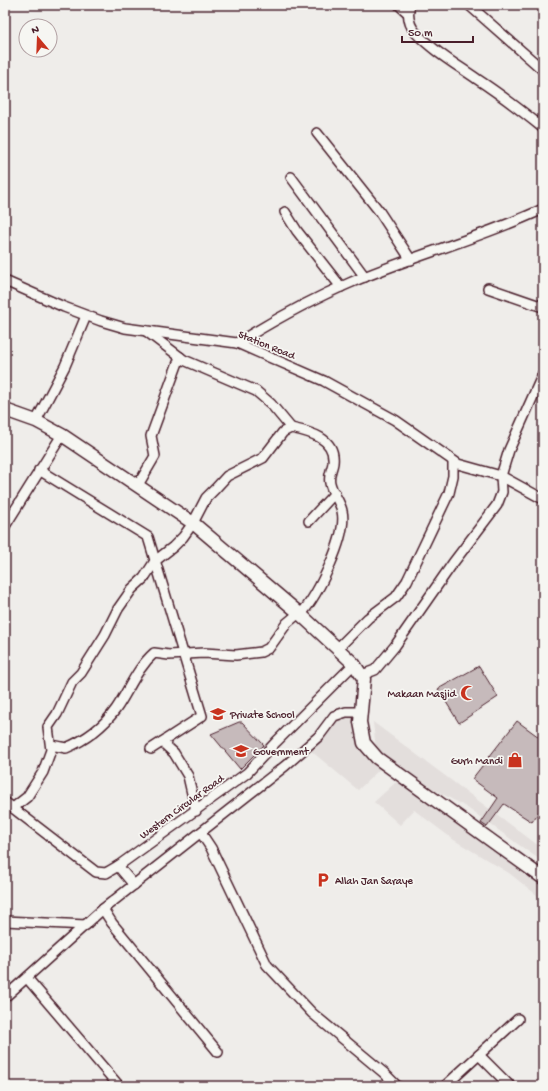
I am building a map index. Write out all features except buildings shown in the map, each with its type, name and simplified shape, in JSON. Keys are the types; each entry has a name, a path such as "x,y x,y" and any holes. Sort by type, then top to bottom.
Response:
{"main road":[{"path":"5,410 36,421 62,435 193,523 300,614 354,664 362,675 364,679 360,722 364,743 377,758 542,875"}],"street":[{"path":"399,5 409,9 410,22 415,33 543,128"},
{"path":"469,5 543,70"},
{"path":"317,133 379,211 411,260"},
{"path":"291,177 365,277"},
{"path":"237,343 276,319 341,287 411,260 505,227 543,209"},
{"path":"286,212 297,231 341,287"},
{"name":"Station Road","path":"5,281 86,316 125,328 237,343 324,381 395,420 458,464 501,476 543,499"},
{"path":"488,288 543,307"},
{"path":"36,421 65,366 86,316"},
{"path":"51,745 66,748 85,738 99,727 115,710 146,661 154,653 182,655 204,653 236,655 261,652 269,648 287,623 300,614 310,604 340,536 342,511 330,482 333,461 332,448 323,438 291,428 271,404 256,392 180,357 145,330"},
{"path":"138,485 156,456 151,436 180,357"},
{"path":"362,675 375,670 395,646 453,563 497,505 502,492 501,476 509,450 543,374"},
{"path":"14,808 27,797 42,772 51,745 48,727 57,714 72,682 81,673 105,635 118,609 129,594 144,578 155,561 173,547 193,523 206,498 222,482 239,470 263,458 283,432 291,428"},
{"path":"5,526 62,435"},
{"path":"337,649 368,618 396,597 407,581 449,493 453,476 453,461"},
{"path":"39,470 148,538 177,628 182,655 202,716 151,749"},
{"path":"309,521 335,493"},
{"name":"Western Circular Road","path":"5,802 96,872 106,873 196,811 247,773 354,664"},
{"path":"5,997 103,909 319,736 334,716 346,712 361,712"},
{"path":"162,742 174,752 188,776 196,811"},
{"path":"201,832 211,848 267,965 312,1013 384,1073 397,1086"},
{"path":"118,866 134,885"},
{"path":"103,909 112,923 218,1052"},
{"path":"5,921 86,925"},
{"path":"27,978 119,1086"},
{"path":"445,1086 518,1019"},
{"path":"479,1055 510,1086"}],"shaded area":[{"path":"361,712 364,743 380,769 358,790 310,750 334,716"},
{"path":"373,722 543,849 543,862 466,807 377,758"},
{"path":"396,782 409,789 543,887 543,900 509,873 454,840 414,810 400,825 374,802"}],"place":[{"name":"Makaan Masjid","path":"468,693"},
{"name":"Private School","path":"218,714"},
{"name":"Government","path":"241,751"},
{"name":"Gurh Mandi","path":"515,760"},
{"name":"Allah Jan Saraye","path":"323,880"}]}
